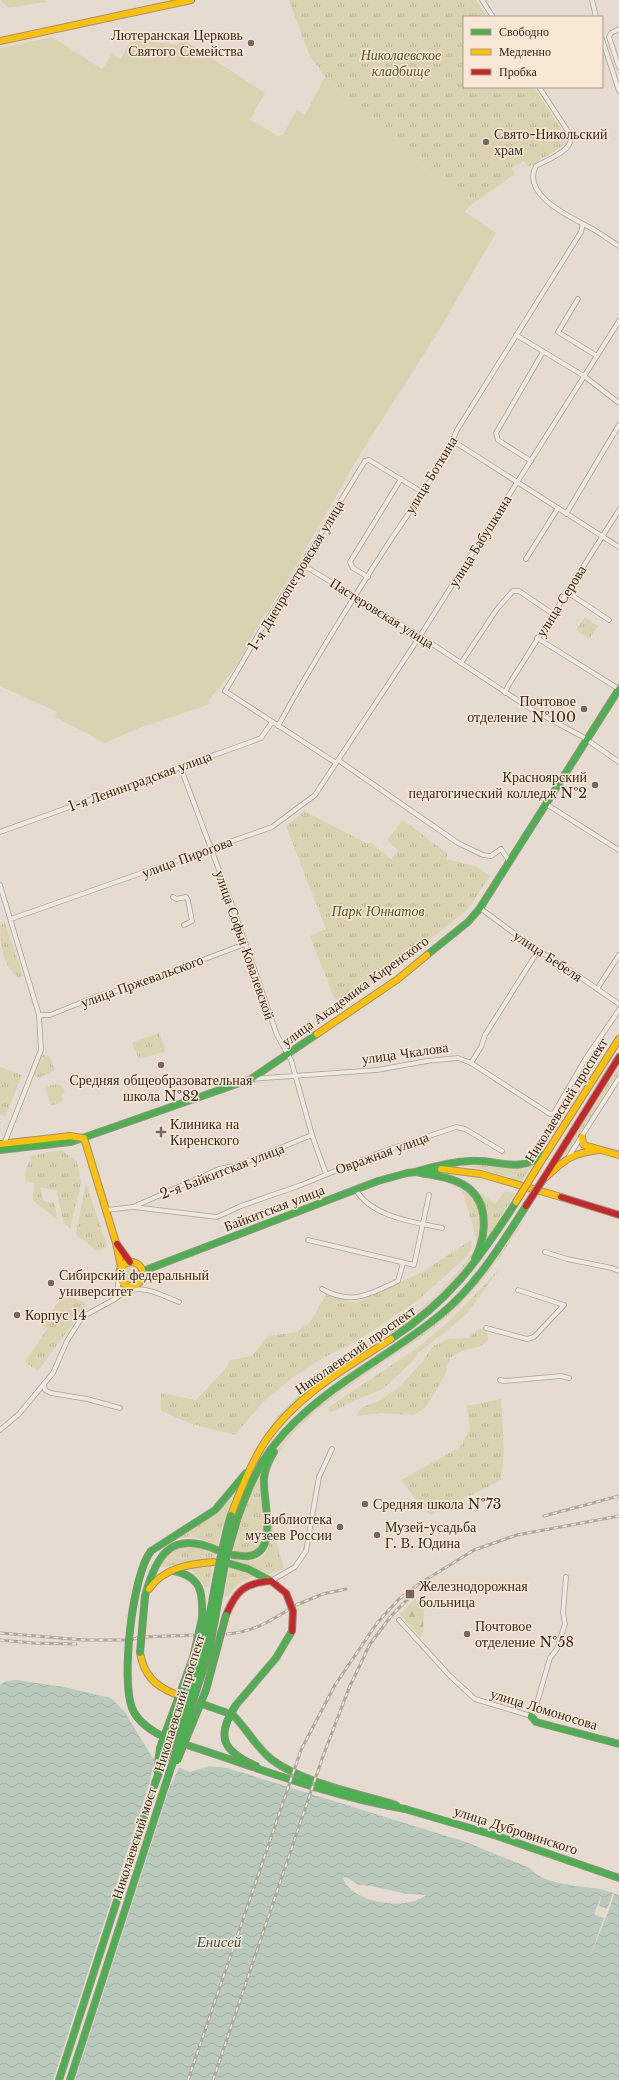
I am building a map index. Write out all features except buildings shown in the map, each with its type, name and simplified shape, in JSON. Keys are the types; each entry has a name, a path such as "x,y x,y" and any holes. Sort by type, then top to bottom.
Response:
{"main road":[{"path":"0,42 191,0"},
{"name":"улица Академика Киренского","path":"0,1150 71,1142 251,1079 398,979 468,922 480,908 619,689"},
{"name":"Николаевский проспект","path":"155,1783 200,1660 220,1554 231,1515 255,1460 274,1430 297,1405 324,1384 409,1327 447,1295 470,1269 490,1244 619,1039"},
{"name":"Николаевский проспект","path":"165,1786 209,1652 226,1558 237,1520 255,1476 270,1450 284,1433 318,1401 415,1334 453,1303 482,1271 544,1178 619,1057"},
{"name":"улица Академика Киренского","path":"2,1144 70,1136 84,1138"},
{"path":"84,1138 116,1243 121,1267 119,1276 125,1284 132,1286 140,1281 143,1271 137,1263 130,1262 121,1267"},
{"path":"582,1138 583,1144 598,1150"},
{"path":"544,1178 568,1158 577,1153 598,1150 610,1151 619,1155"},
{"path":"416,1172 455,1162 485,1161 512,1166 524,1166 539,1159 549,1151"},
{"path":"416,1172 436,1169 471,1173 519,1184 619,1215"},
{"path":"416,1172 458,1181 470,1188 480,1200 485,1227 484,1240 470,1269"},
{"name":"Байкитская улица","path":"143,1271 356,1190 396,1176 416,1172"},
{"path":"116,1243 130,1262"},
{"path":"233,1555 242,1557 255,1554 261,1550 267,1541 264,1491 265,1471 284,1433"},
{"path":"160,1735 140,1721 131,1708 127,1688 137,1584 143,1562 151,1551 165,1540 202,1520 223,1503 255,1460"},
{"path":"175,1694 151,1681 142,1665 140,1653 145,1596 155,1565 168,1550 183,1542 198,1543 217,1550"},
{"path":"145,1596 156,1578 165,1573 184,1566 214,1562"},
{"path":"231,1564 248,1569 271,1581 286,1593 293,1609 294,1621 292,1631 276,1658 236,1704 224,1724 222,1733 224,1741 232,1754 258,1767"},
{"name":"Николаевский мост","path":"59,2080 155,1783 160,1748 193,1658 202,1619 202,1591 197,1582 191,1576 172,1570"},
{"name":"Николаевский мост","path":"70,2080 165,1786 189,1735 210,1678 226,1615 231,1602 243,1587 258,1582 271,1581"},
{"path":"205,1705 225,1712"},
{"path":"233,1715 246,1728 269,1757 282,1767 321,1782 377,1798 405,1808"},
{"name":"улица Ломоносова","path":"531,1716 536,1722 619,1744"},
{"path":"190,1746 375,1804 405,1808"},
{"name":"улица Дубровинского","path":"405,1808 497,1836 619,1878"}],"street":[{"path":"482,0 492,16"},
{"path":"592,0 596,16"},
{"path":"619,29 611,33 609,37 619,67"},
{"path":"603,42 619,91"},
{"path":"540,88 571,136 572,140 571,144 566,149 536,166 534,171 534,184 544,199 619,246"},
{"name":"улица Боткина","path":"278,726 314,664 453,441 457,430 581,232 583,224"},
{"path":"578,299 558,332 597,356"},
{"name":"улица Бабушкина","path":"337,762 420,636 619,321"},
{"path":"516,335 584,376 619,403"},
{"path":"531,461 498,440 496,433 543,352"},
{"path":"566,514 619,425"},
{"path":"453,441 619,547"},
{"name":"1-я Днепропетровская улица","path":"422,492 369,460 365,461 303,565 267,618 243,664 224,691 337,762 458,843 482,855 491,856 501,849 510,862"},
{"path":"368,577 353,568 350,562 401,478"},
{"path":"526,560 558,508"},
{"name":"улица Серова","path":"505,693 537,638 619,510"},
{"name":"Пастеровская улица","path":"303,565 357,596 505,693 587,740 619,762"},
{"path":"461,663 497,609 513,591 519,591 553,614"},
{"path":"567,592 609,620"},
{"path":"537,638 619,689"},
{"name":"1-я Ленинградская улица","path":"0,832 261,738 272,722"},
{"name":"улица Пирогова","path":"11,919 276,824 315,795 337,762"},
{"name":"улица Софьи Ковалевской","path":"180,766 246,944 277,1035 288,1054"},
{"path":"546,804 619,850"},
{"path":"0,885 39,1015 41,1050 2,1144"},
{"path":"174,897 176,899 186,897 188,900 192,921 184,925"},
{"name":"улица Бебеля","path":"480,908 538,951 557,961 618,1004"},
{"name":"улица Пржевальского","path":"39,1015 50,1015 95,997 130,987 246,944"},
{"path":"471,1063 481,1047 485,1035 538,951"},
{"path":"597,990 619,955"},
{"name":"улица Чкалова","path":"251,1079 377,1070 427,1061 458,1058 471,1063 548,1114 554,1112 586,1058 619,1010"},
{"path":"615,1046 619,1036"},
{"path":"288,1054 312,1135 326,1174"},
{"path":"568,1158 619,1078"},
{"name":"Овражная улица","path":"133,1207 217,1218 241,1206 384,1151 456,1127 465,1130 502,1151"},
{"name":"2-я Байкитская улица","path":"133,1207 219,1170 238,1165 312,1135"},
{"path":"356,1190 360,1196 378,1209 395,1217 442,1228"},
{"path":"308,1240 414,1265 428,1195"},
{"path":"106,1210 133,1207"},
{"path":"545,1252 567,1259 612,1268 619,1271"},
{"path":"322,1289 333,1295 354,1299 368,1296 398,1281 402,1263"},
{"path":"117,1297 119,1276"},
{"path":"117,1297 132,1286"},
{"path":"0,1430 19,1414 53,1373 67,1341 82,1317 131,1290 147,1290 179,1302"},
{"path":"486,1328 527,1338 534,1337 564,1305 518,1290"},
{"path":"500,1380 504,1381 561,1376 569,1378"},
{"path":"44,1384 45,1390 50,1393 87,1399 120,1408"},
{"path":"271,1581 294,1567 306,1551 319,1477 332,1449"},
{"path":"531,1716 536,1706 550,1658 557,1649 565,1624 563,1613 566,1577"},
{"name":"улица Ломоносова","path":"399,1620 450,1676 475,1699 531,1716"}],"green space":[{"path":"1,0 45,0 46,2 8,8"},
{"name":"Николаевское кладбище","path":"289,0 476,0 486,16 463,16 463,88 535,88 568,140 565,145 528,167 524,161 512,168 515,174 468,207 370,121 325,77 309,54"},
{"path":"52,37 102,69 112,54 121,59 132,39 178,45 182,39 265,93 250,120 278,136 283,135 297,110 305,115 325,77 370,121 468,207 465,212 496,233 433,340 362,451 289,578 252,636 240,662 209,700 210,704 139,728 105,743 55,717 57,712 0,686 0,48"},
{"path":"585,617 598,626 589,639 576,630"},
{"name":"Парк Юннатов","path":"304,811 368,844 370,842 391,859 398,850 387,840 403,820 448,854 446,859 475,866 490,876 467,910 390,971 338,1008 310,936 326,929 286,826"},
{"path":"5,923 23,976 19,978 9,968 3,954 0,925"},
{"path":"159,1033 165,1049 164,1052 139,1059 133,1042"},
{"path":"42,1055 49,1056 55,1070 38,1078 35,1076 35,1072"},
{"path":"619,1066 619,1071 568,1153 563,1155"},
{"path":"0,1067 22,1075 5,1117 0,1114"},
{"path":"55,1084 62,1086 65,1092 61,1094 63,1101 51,1106 45,1087"},
{"path":"61,1150 77,1162 81,1182 70,1229 64,1223 56,1190 40,1187 43,1201 54,1203 58,1220 33,1201 34,1183 25,1181 26,1168 31,1160 30,1156"},
{"path":"482,1163 520,1169 532,1166 522,1181 459,1164"},
{"path":"86,1183 107,1245 106,1248 98,1251 77,1236 76,1233"},
{"path":"457,1183 469,1191 477,1201 481,1221 482,1243 468,1264 440,1295 421,1313 314,1386 287,1409 271,1427 277,1417 307,1386 418,1311 437,1295 462,1267 474,1251 477,1240 463,1193 455,1185"},
{"path":"468,1183 495,1204 505,1191 515,1193 487,1241 487,1219 483,1200"},
{"path":"524,1220 488,1273 456,1309 423,1336 346,1388 320,1408 298,1428 281,1449 270,1471 268,1493 271,1520 284,1569 269,1574 230,1560 231,1558 249,1561 260,1558 267,1550 270,1539 266,1486 268,1474 273,1458 282,1444 299,1424 338,1390 404,1346 453,1308 488,1271"},
{"path":"471,1240 472,1246 467,1256 418,1300 357,1341 321,1359 292,1378 262,1403 235,1435 192,1424 161,1411 161,1393 196,1400 226,1368 230,1360 252,1356 268,1336 297,1332 310,1322 326,1295 356,1303 422,1272"},
{"path":"127,1265 135,1265 140,1270 138,1281 135,1283 127,1283 122,1278 122,1270"},
{"path":"501,1267 465,1316 418,1353 413,1361 383,1389 353,1401 335,1411 329,1412 328,1408 433,1335 463,1307"},
{"path":"70,1297 87,1304 38,1371 25,1362 47,1329 42,1325 59,1301"},
{"path":"479,1329 487,1331 488,1340 481,1346 462,1351 450,1358 444,1377 425,1408 414,1415 380,1413 356,1416 361,1408 381,1400 402,1384 423,1361 433,1346 449,1339 468,1338"},
{"path":"501,1399 504,1450 501,1480 431,1515 425,1511 401,1480 460,1447 470,1430 467,1406"},
{"path":"261,1472 264,1524 262,1541 259,1547 254,1551 246,1553 234,1552 233,1549 248,1499"},
{"path":"233,1497 217,1545 195,1537 176,1538 210,1517"},
{"path":"189,1546 206,1548 216,1552 214,1559 181,1563 161,1568 160,1565 172,1550"},
{"path":"213,1565 209,1587 205,1587 196,1574 189,1568"},
{"path":"229,1567 258,1576 240,1583 228,1596 224,1597"},
{"path":"415,1599 424,1609 423,1632 420,1637 400,1615"}],"water":[{"name":"Енисей","path":"17,1680 64,1687 111,1698 125,1712 152,1757 190,1772 209,1766 227,1768 466,1842 530,1868 536,1874 553,1881 573,1886 601,1889 619,1895 619,2080 0,2080 0,1685 6,1681","holes":["346,1877 359,1885 371,1886 407,1894 426,1895 417,1900 406,1903 394,1904 381,1902 368,1899 357,1894 348,1887 343,1878"]}],"pier":[{"path":"155,1756 180,1766 170,1786 75,2080 53,2080 150,1781"},
{"path":"613,1893 614,1894 609,1910 589,1959 604,1918 594,1914 602,1894 599,1906 607,1909"}],"tunnel":[{"path":"175,1694 205,1705"}],"railway":[{"path":"544,1516 619,1496"},
{"path":"188,2080 301,1750 335,1685 377,1623 399,1599 419,1584 474,1550 517,1535 619,1516"},
{"path":"296,1605 323,1594 346,1589"},
{"path":"213,2080 322,1759 349,1688 370,1644 392,1615 408,1599"},
{"path":"227,1634 252,1629 288,1610"},
{"path":"0,1633 84,1640 127,1640"},
{"path":"144,1637 193,1635"},
{"path":"0,1640 33,1643 76,1644"}],"traffic: fast":[{"path":"427,955 468,922 480,908 619,689"},
{"path":"0,1150 71,1142 251,1079 317,1034"},
{"path":"418,1171 444,1164 470,1161 516,1165 525,1164 544,1155"},
{"path":"143,1271 378,1181 407,1173 441,1169"},
{"path":"416,1172 453,1180 468,1188 476,1196 481,1205 484,1226 482,1238 475,1259"},
{"path":"391,1339 412,1325 430,1310 461,1278 489,1243 516,1202"},
{"path":"237,1520 257,1471 275,1444 292,1424 332,1390 419,1331 453,1304 487,1264 526,1206"},
{"path":"233,1555 249,1556 258,1552 264,1545 267,1535 267,1510 264,1478 265,1471 274,1452"},
{"path":"151,1551 215,1510 246,1473"},
{"path":"155,1783 180,1720 197,1671 222,1550 231,1515"},
{"path":"165,1786 209,1652 226,1558 237,1520"},
{"path":"145,1596 154,1569 160,1558 168,1550 177,1545 188,1543 217,1550"},
{"path":"151,1551 144,1563 138,1582 130,1628 128,1675 129,1694 134,1713 144,1724 160,1735"},
{"path":"231,1564 248,1569 271,1581"},
{"path":"174,1571 190,1577 199,1588 202,1601 202,1619"},
{"path":"140,1653 145,1596"},
{"path":"177,1761 206,1690 226,1615"},
{"path":"157,1772 160,1748 193,1658 202,1619"},
{"path":"236,1705 276,1658 292,1631"},
{"path":"205,1705 225,1712"},
{"path":"236,1705 225,1726 224,1735 226,1743 237,1756 258,1767"},
{"path":"233,1715 256,1744 271,1759 283,1767 314,1781 396,1805"},
{"path":"531,1716 536,1722 619,1744"},
{"path":"190,1746 324,1790 378,1804 405,1809"},
{"path":"59,2080 155,1783"},
{"path":"70,2080 165,1786"},
{"path":"405,1809 497,1836 619,1878"}],"traffic: slow":[{"path":"0,41 191,0"},
{"path":"317,1034 398,979 427,955"},
{"path":"535,1171 619,1039"},
{"path":"0,1144 70,1136 82,1138"},
{"path":"582,1137 583,1144 587,1146 619,1155"},
{"path":"84,1138 116,1243 121,1267"},
{"path":"546,1177 569,1158 581,1153 598,1150"},
{"path":"441,1169 481,1174 561,1197"},
{"path":"516,1202 535,1171"},
{"path":"131,1262 136,1263 142,1269 143,1274 142,1279 136,1285 131,1286 126,1285 120,1279 119,1274 120,1269 126,1263 131,1262"},
{"path":"231,1515 251,1467 266,1440 278,1424 307,1396 340,1372 391,1339"},
{"path":"149,1589 155,1582 170,1571 196,1564 214,1562"},
{"path":"140,1653 144,1668 152,1679 168,1691 175,1694"}],"traffic: jam":[{"path":"544,1178 619,1057"},
{"path":"526,1206 544,1178"},
{"path":"561,1197 619,1215"},
{"path":"117,1244 130,1262"},
{"path":"226,1615 233,1600 248,1586 271,1581 286,1593"},
{"path":"286,1593 293,1611 292,1631"}],"place":[{"name":"Лютеранская Церковь Святого Семейства","path":"251,43"},
{"name":"Свято-Никольский храм","path":"486,142"},
{"name":"Почтовое отделение №100","path":"584,709"},
{"name":"Красноярский педагогический колледж №2","path":"595,785"},
{"name":"Средняя общеобразовательная школа №82","path":"161,1065"},
{"name":"Клиника на Киренского","path":"161,1132"},
{"name":"Сибирский федеральный университет","path":"51,1283"},
{"name":"Корпус 14","path":"17,1315"},
{"name":"Средняя школа №73","path":"365,1504"},
{"name":"Библиотека музеев России","path":"340,1527"},
{"name":"Музей-усадьба Г. В. Юдина","path":"377,1535"},
{"name":"Железнодорожная больница","path":"410,1594"},
{"name":"Почтовое отделение №58","path":"467,1634"}]}
